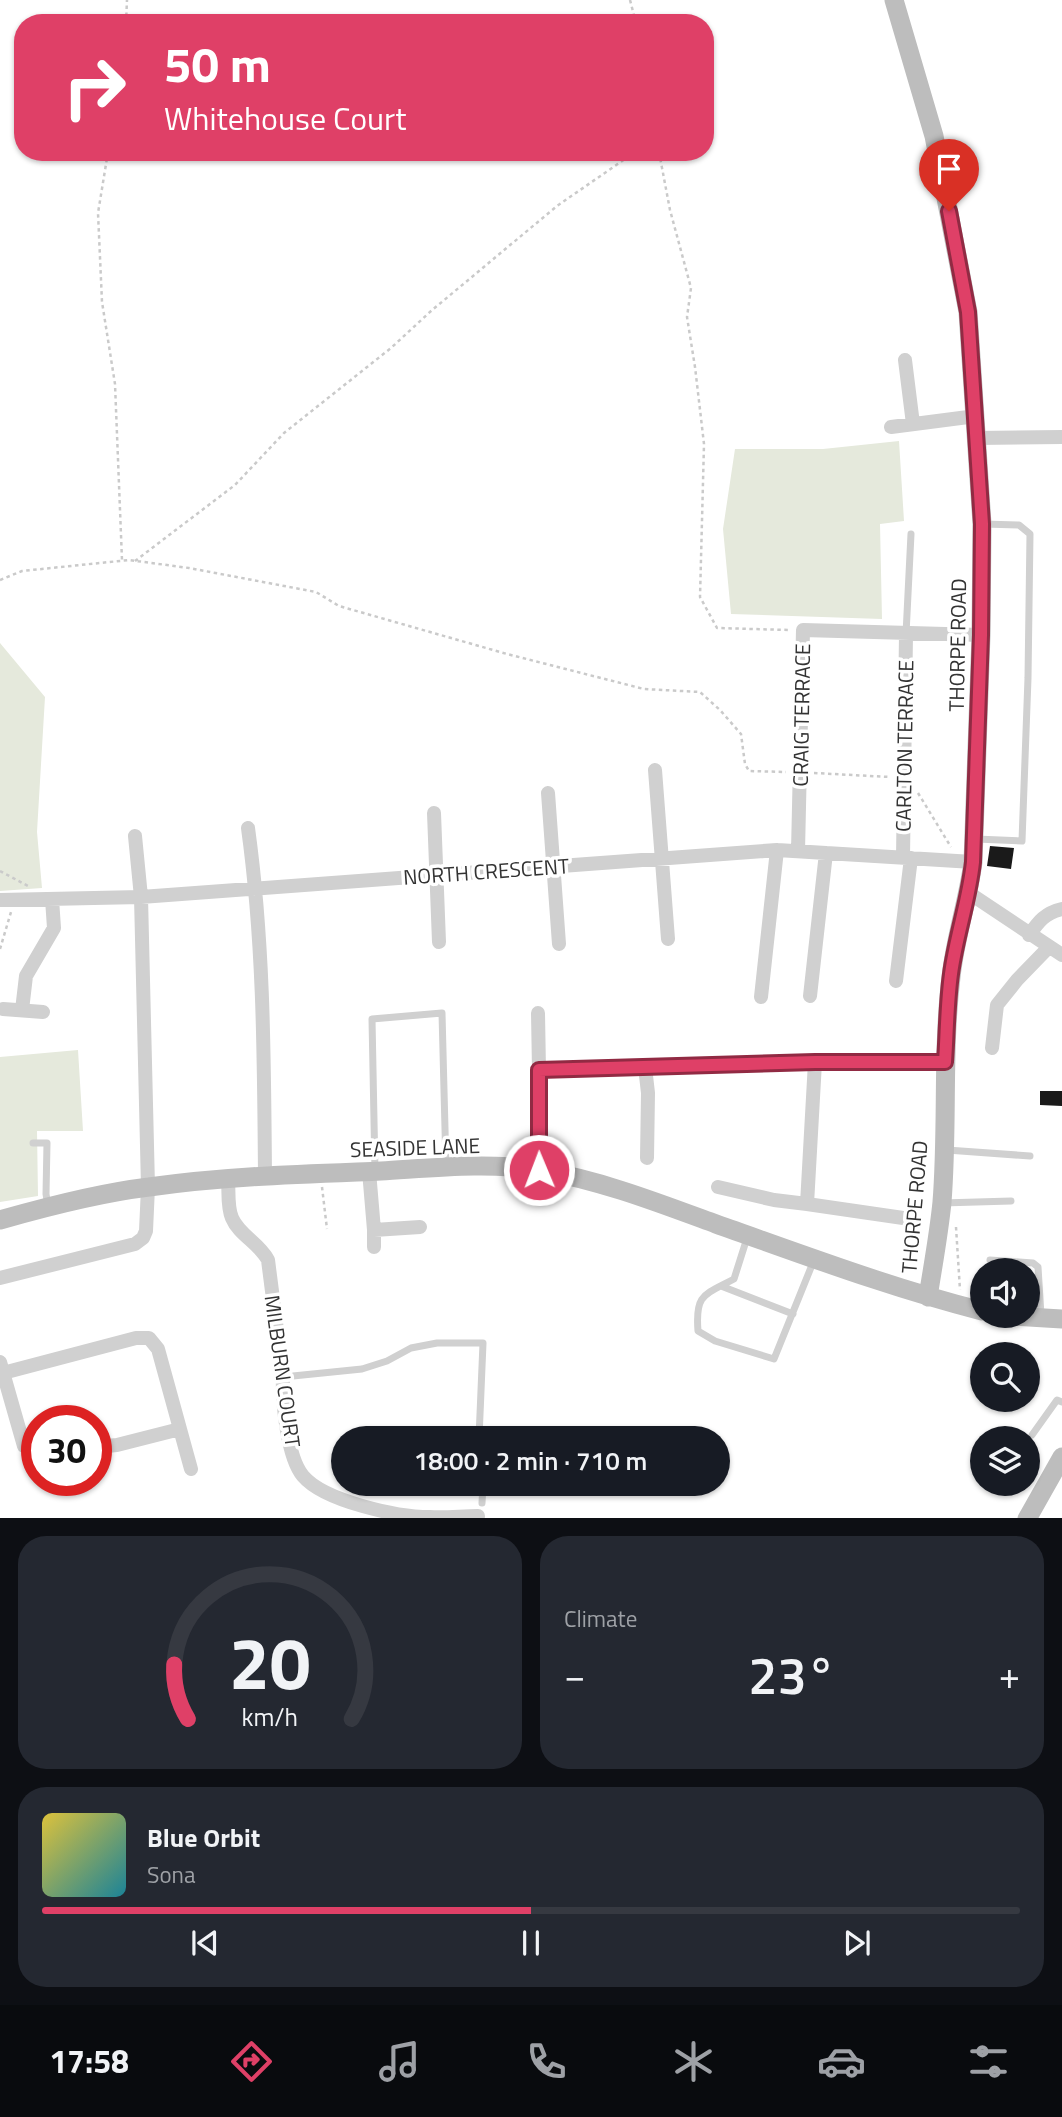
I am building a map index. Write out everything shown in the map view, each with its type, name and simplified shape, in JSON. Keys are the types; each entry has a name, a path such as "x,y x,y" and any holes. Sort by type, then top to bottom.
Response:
{"main road":[{"name":"THORPE ROAD","path":"894,0 934,136 968,312 982,524 973,862 951,977 945,1062 944,1149 948,1203 928,1297"},
{"name":"SEASIDE LANE","path":"0,1220 48,1206 148,1187 229,1179 446,1168 505,1167 539,1170 645,1198 814,1259 970,1308"},
{"path":"1041,1318 1062,1319"},
{"path":"1027,1518 1062,1457"}],"street":[{"path":"905,360 913,424"},
{"path":"891,427 976,416"},
{"path":"977,438 1062,437"},
{"name":"CRAIG TERRACE","path":"798,851 803,631 981,635"},
{"name":"CARLTON TERRACE","path":"897,981 907,858 906,634"},
{"path":"655,770 668,939"},
{"path":"548,793 559,944"},
{"path":"434,813 439,942"},
{"path":"248,828 256,888 264,1010 265,1176"},
{"path":"0,1278 135,1244 143,1238 146,1231 148,1187 141,897 135,836"},
{"path":"761,998 776,850"},
{"name":"NORTH CRESCENT","path":"6,900 141,897 776,850 973,862"},
{"path":"810,996 826,853"},
{"path":"969,893 1062,955"},
{"path":"22,1010 26,976 54,928 48,899"},
{"path":"1029,935 1041,918 1049,912 1062,909"},
{"path":"992,1048 997,1005 1048,948"},
{"path":"4,1009 43,1012"},
{"path":"538,1013 539,1170"},
{"path":"539,1070 815,1062 945,1062"},
{"path":"807,1204 815,1062"},
{"path":"645,1067 648,1093 647,1158"},
{"path":"372,1171 374,1247"},
{"name":"MILBURN COURT","path":"229,1179 230,1216 236,1226 262,1249 268,1260 290,1448 302,1475 321,1490 395,1513 428,1517 480,1509"},
{"path":"718,1188 774,1200 910,1219"},
{"path":"374,1230 420,1227"},
{"path":"21,1435 2,1367 136,1338 149,1338 158,1349 191,1469"},
{"path":"112,1445 180,1429"}],"lane":[{"path":"974,839 1022,841 1028,678 1030,534 1019,525 982,524"},
{"path":"906,634 911,534"},
{"path":"372,1171 372,1019 442,1013 446,1168"},
{"path":"33,1143 47,1143 48,1206"},
{"path":"944,1149 1030,1156"},
{"path":"948,1203 1011,1202"},
{"path":"748,1235 734,1279 705,1294 696,1309 698,1331 715,1341 774,1359 814,1259"},
{"path":"721,1286 793,1314"},
{"path":"1040,1301 1041,1318"},
{"path":"283,1377 362,1369 387,1361 411,1348 437,1343 483,1343 480,1426"},
{"path":"1039,1426 1057,1400 1062,1402"},
{"path":"480,1509 482,1496"}],"path":[{"path":"107,161 98,213 102,302 115,384 122,561"},
{"path":"135,561 235,485 284,433 391,348 557,206 622,161"},
{"path":"661,161 670,210 691,288 687,317 704,444 700,597 717,628 803,631"},
{"path":"0,580 22,571 135,561 189,568 316,592 339,606 507,654 644,689 699,692 720,710 741,734 749,771 800,772"},
{"path":"0,871 25,883 48,899"},
{"path":"0,949 8,927 6,900"},
{"path":"320,1174 327,1229"},
{"path":"948,1203 962,1306"}],"shaded area":[{"path":"899,441 904,521 880,524 882,619 731,614 723,529 735,449 823,449"},
{"path":"0,643 45,697 37,832 42,888 0,891"},
{"path":"78,1050 83,1131 37,1131 38,1196 0,1202 0,1057"}],"building":[{"path":"990,846 1014,848 1011,869 987,866"},
{"path":"1040,1091 1062,1091 1062,1106 1040,1105"}],"route":[{"path":"539,1170 539,1070 815,1062 945,1062 951,977 973,862 982,524 968,312 949,211"}]}
